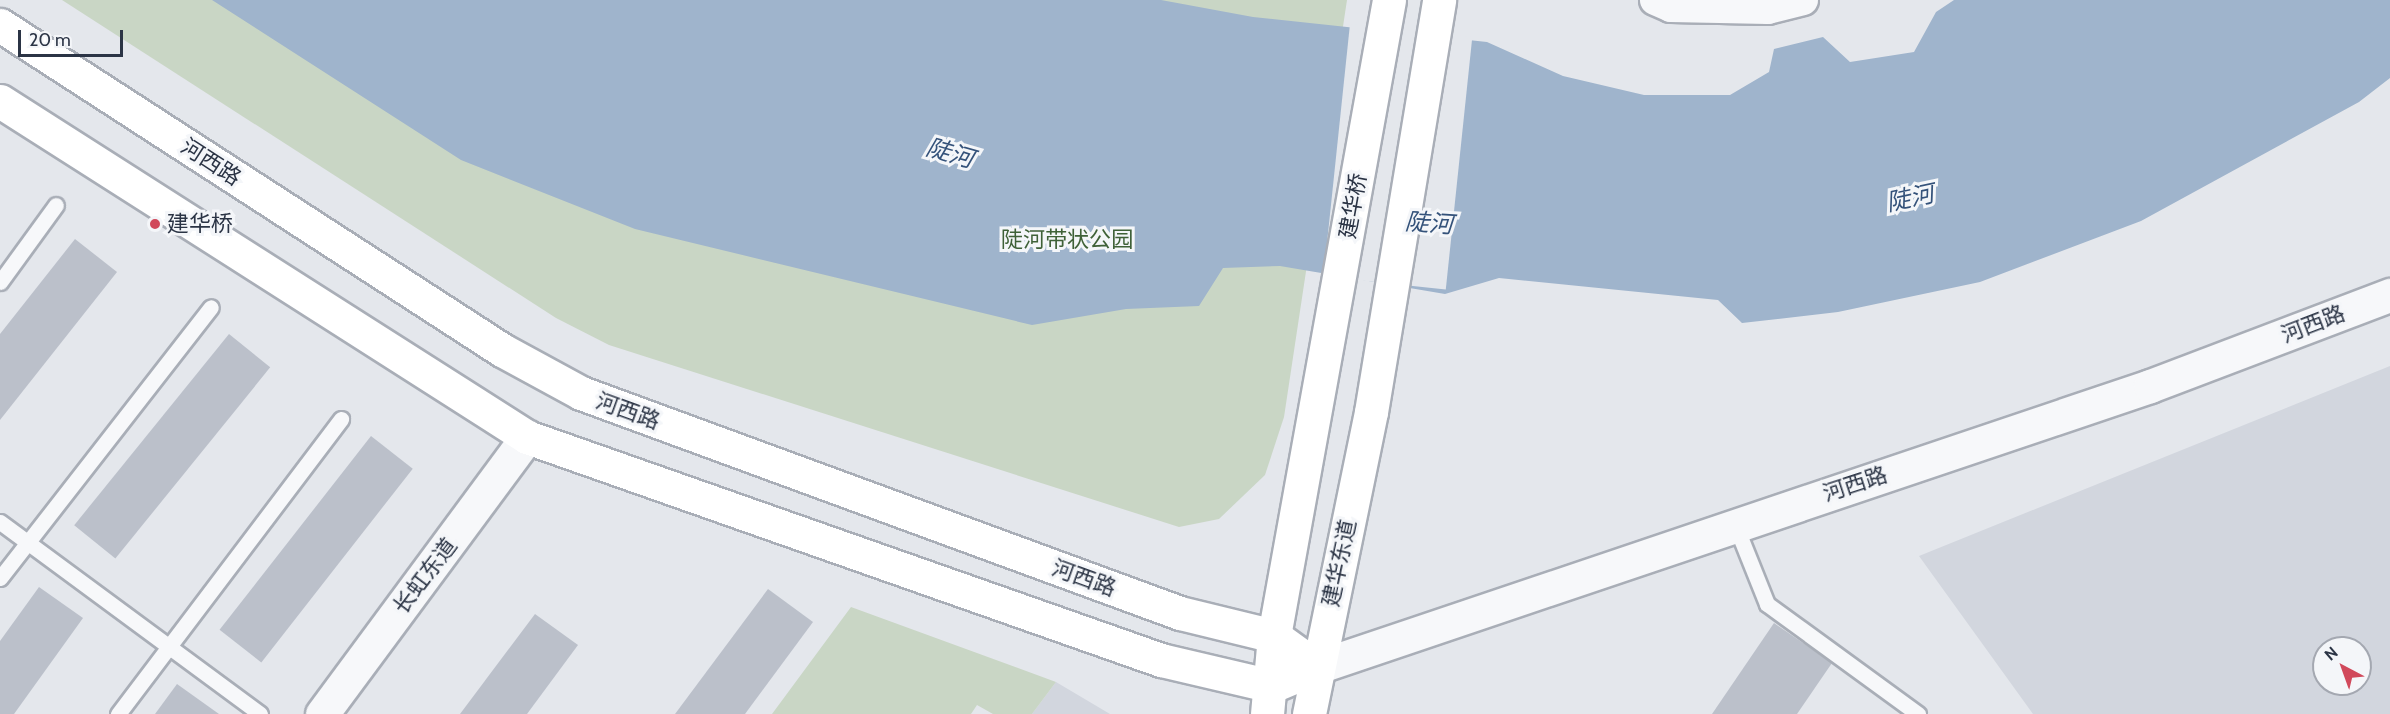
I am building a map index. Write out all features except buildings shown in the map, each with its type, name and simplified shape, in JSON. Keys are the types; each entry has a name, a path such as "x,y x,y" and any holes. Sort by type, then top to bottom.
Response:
{"main road":[{"name":"建华桥","path":"1274,636 1317,413 1389,0"},
{"name":"建华东道","path":"1309,714 1371,412 1439,0"},
{"name":"河西路","path":"0,25 502,350 581,393 1180,613 1274,636 1317,667 1270,700"},
{"path":"0,101 527,437 1270,700 1274,636"}],"street":[{"path":"1655,0 1671,7 1768,9 1803,0"},
{"name":"河西路","path":"1317,667 1735,524 2150,386 2390,295"},
{"name":"长虹东道","path":"322,714 527,437"}],"lane":[{"path":"0,282 56,206"},
{"path":"0,578 211,307"},
{"path":"118,714 341,418"},
{"path":"0,522 260,714"},
{"path":"1735,524 1767,604 1918,714"}],"shaded area":[{"path":"2390,366 2390,714 2033,714 1919,556"},
{"path":"1056,682 1110,714 1032,714"}],"green space":[{"name":"陡河带状公园","path":"62,0 1347,0 1284,417 1265,475 1219,519 1179,527 609,345 556,318"},
{"path":"851,607 1056,682 1032,714 993,714 977,705 971,714 772,714"}],"water":[{"name":"陡河","path":"212,0 1161,0 1253,17 1487,42 1563,76 1644,95 1730,95 1769,72 1774,49 1823,37 1850,62 1914,52 1936,12 1954,0 2390,0 2390,78 2359,102 2141,221 1980,282 1838,312 1742,323 1718,300 1499,278 1445,294 1280,266 1223,268 1199,306 1126,309 1032,325 635,229 461,160"}],"pier":[{"path":"1350,24 1472,37 1446,289 1323,277"}],"place":[{"name":"建华桥","path":"155,224"}]}
